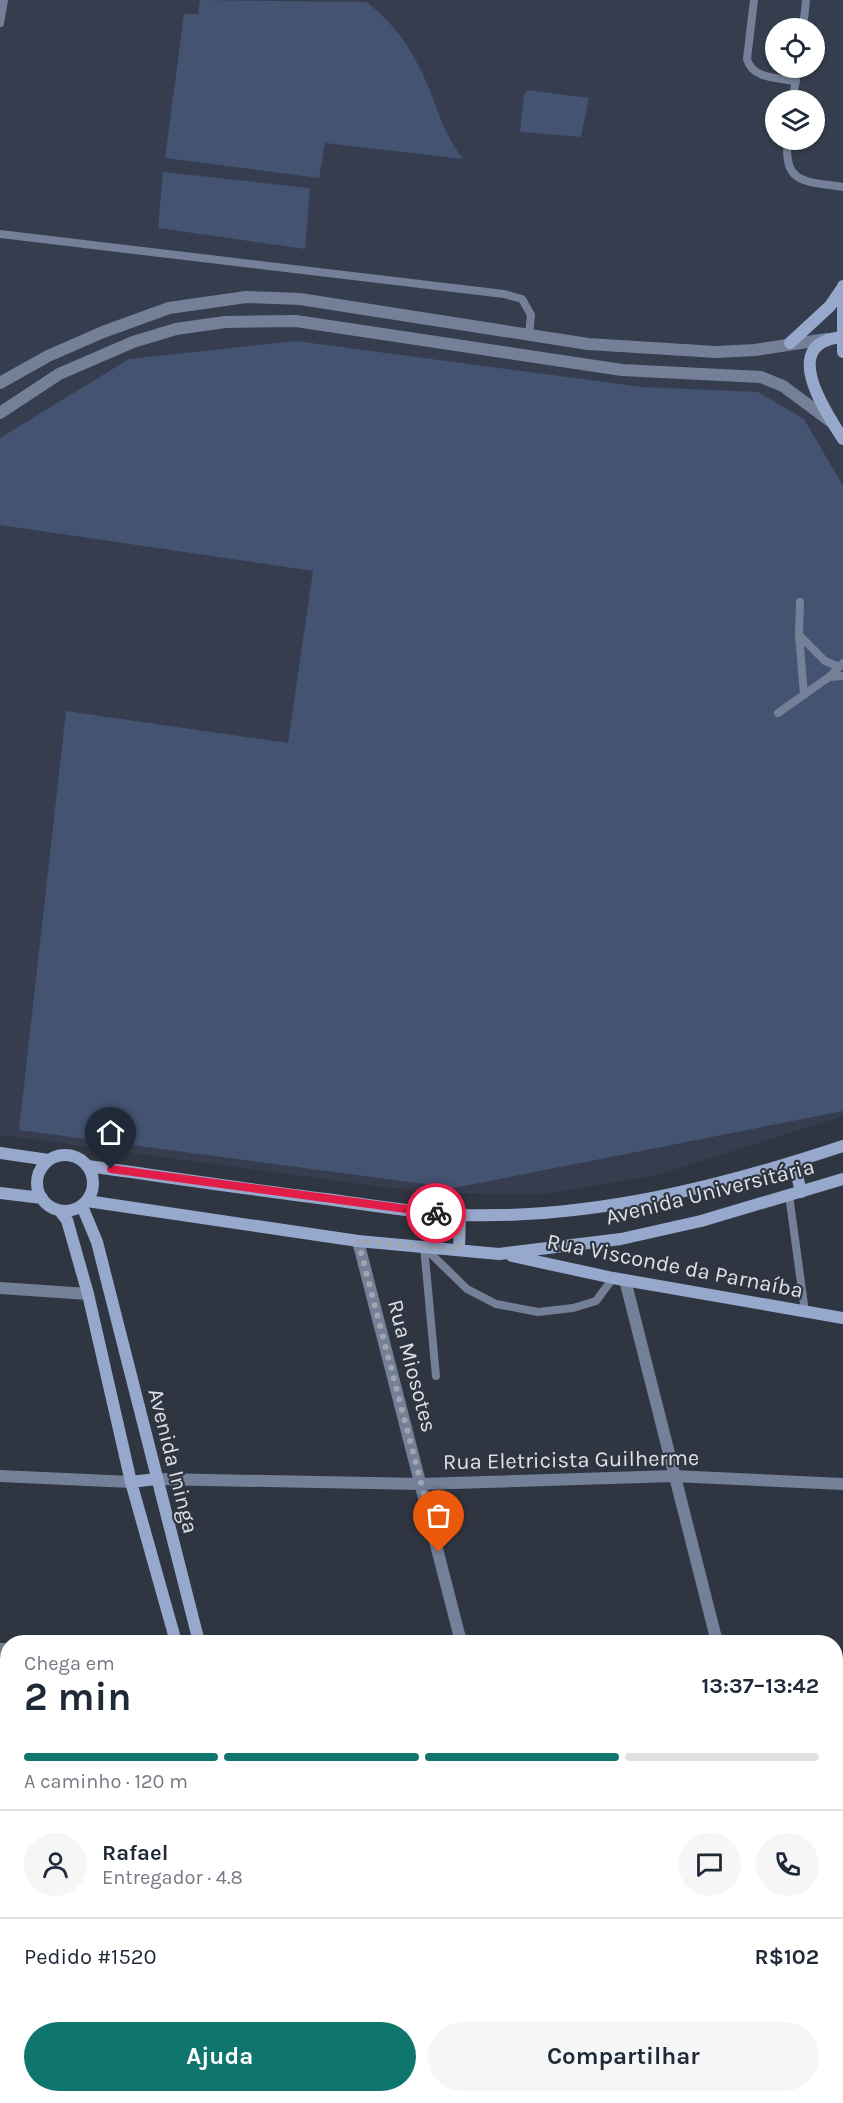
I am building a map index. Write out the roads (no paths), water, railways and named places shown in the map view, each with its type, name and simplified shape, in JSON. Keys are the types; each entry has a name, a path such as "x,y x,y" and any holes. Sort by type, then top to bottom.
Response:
{"main road":[{"path":"843,286 843,352"},
{"path":"790,343 830,306 843,286"},
{"path":"842,337 827,339 816,348 809,364 813,387 843,440"},
{"name":"Avenida Universitária","path":"88,1166 375,1206 460,1215 521,1214 637,1202 689,1191 843,1146"},
{"path":"0,1153 49,1160 65,1155 74,1156 88,1166 94,1184 85,1203 60,1211 42,1198 38,1191 39,1174 49,1160"},
{"path":"794,1162 795,1193"},
{"name":"Avenida Universitária","path":"85,1203 358,1241 499,1254 621,1239 700,1221 843,1179"},
{"path":"0,1193 42,1198"},
{"name":"Avenida Ininga","path":"85,1203 97,1242 197,1635"},
{"name":"Avenida Ininga","path":"60,1211 67,1220 88,1293 131,1482 174,1635"},
{"path":"459,1250 460,1215"},
{"name":"Rua Visconde da Parnaíba","path":"499,1254 619,1279 843,1318"},
{"path":"88,1293 108,1289"},
{"path":"131,1482 156,1479"}],"street":[{"path":"0,383 48,356 103,332 169,308 205,301 246,297 300,299 588,344 716,352 755,350 827,339"},
{"path":"0,413 59,374 133,342 176,329 225,322 296,321 622,370 761,377 783,386 834,424"},
{"name":"Rua Miosotes","path":"358,1241 459,1635"},
{"path":"619,1279 715,1635"},
{"path":"0,1288 88,1293"},
{"path":"0,1476 131,1482"},
{"name":"Rua Eletricista Guilherme","path":"156,1479 422,1484 674,1476 843,1484"}],"lane":[{"path":"0,23 4,0"},
{"path":"754,0 747,59 749,67 758,74 796,81"},
{"path":"803,18 806,0"},
{"path":"795,90 796,78"},
{"path":"787,150 789,171 796,178 843,187"},
{"path":"0,234 504,294 522,299 531,315 528,335"},
{"path":"800,602 799,635 804,695"},
{"path":"799,635 825,661 841,665"},
{"path":"778,713 829,677 841,665"},
{"path":"829,677 843,675"},
{"path":"795,1193 805,1312"},
{"path":"424,1247 467,1288 496,1304 538,1312 573,1308 596,1300 619,1279"},
{"path":"424,1247 436,1376"}]}
